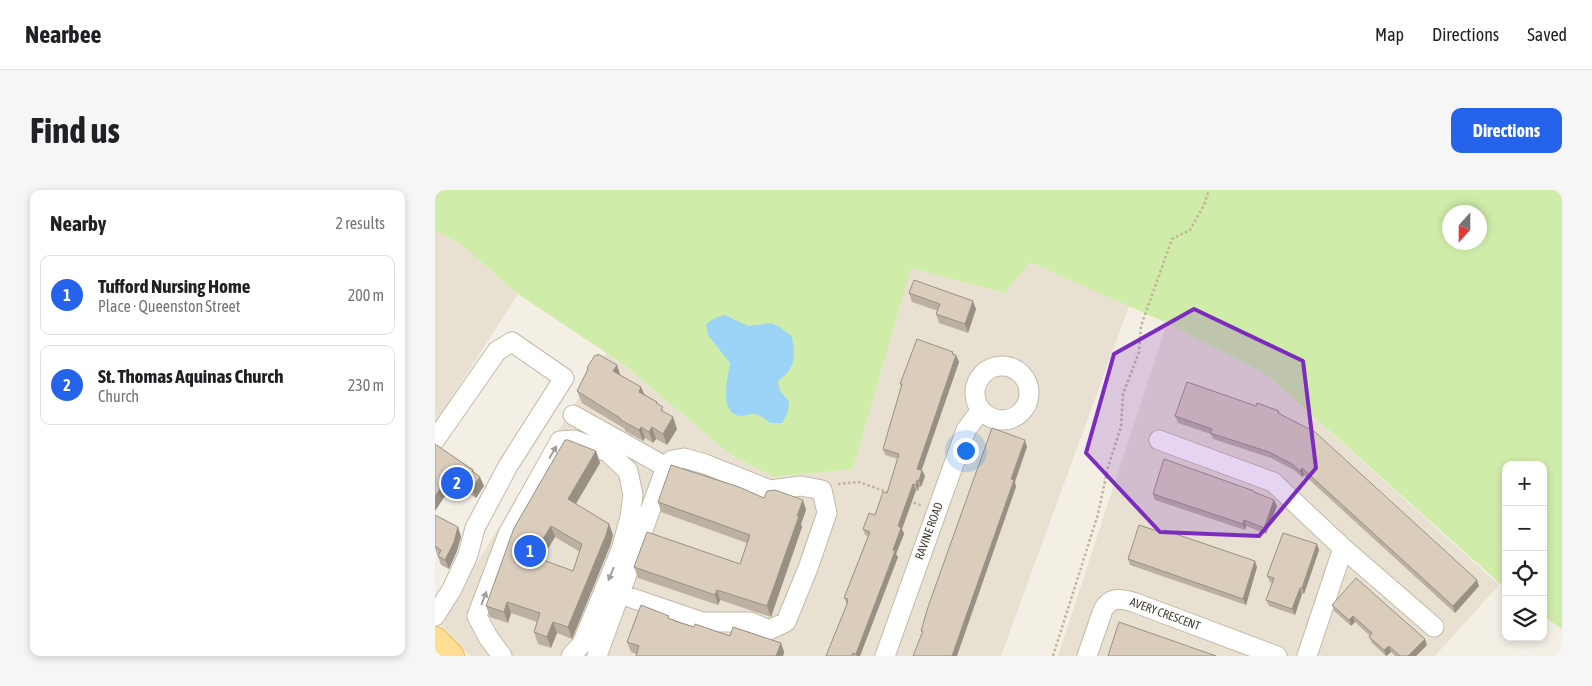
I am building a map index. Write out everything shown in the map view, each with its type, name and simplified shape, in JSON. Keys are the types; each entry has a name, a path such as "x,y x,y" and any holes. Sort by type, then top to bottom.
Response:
{"main road":[{"path":"435,639 452,656"}],"street":[{"path":"435,440 497,351 512,342 564,378 508,466 475,528 468,555 456,580 435,616"},
{"name":"RAVINE ROAD","path":"885,656 966,430 981,410"},
{"path":"573,416 666,466"},
{"path":"502,656 477,616 509,534 551,456 560,441 574,440 608,452 628,471 633,496 630,517 621,550 582,644 571,656"},
{"path":"1159,440 1273,482 1343,548 1434,627"},
{"path":"597,656 619,594 666,466 672,460 684,458 705,464 770,490 801,486 823,490 827,513 808,568 786,622 769,630 750,622 702,622 619,594"},
{"path":"1307,656 1343,548"},
{"name":"AVERY CRESCENT","path":"1087,656 1106,604 1118,598 1277,656"}],"path":[{"path":"1053,656 1098,514 1108,467 1121,427 1123,394 1139,352 1141,326 1172,239 1190,230 1204,205 1209,190"},
{"path":"823,490 839,483 859,482 893,495"},
{"path":"902,498 936,511"}],"highlighted area":[{"path":"1194,309 1303,361 1316,468 1259,536 1160,532 1086,453 1114,354"}],"shaded area":[{"path":"435,230 462,245 518,294 435,423"},
{"path":"1030,262 1129,306 1001,656 470,656 439,624 606,353 623,364 730,454 774,477 853,469 911,268 1005,293"},
{"path":"1167,323 1267,375 1499,585 1435,656 1058,656"}],"green space":[{"path":"435,190 1562,190 1562,629 1547,619 1547,461 1502,461 1502,585 1267,375 1167,323 1030,262 1005,293 911,268 853,469 774,477 730,454 623,364 518,294 462,245 435,230"}],"water":[{"path":"725,315 748,326 771,323 792,336 794,356 792,366 778,381 781,392 789,401 788,412 782,423 770,423 756,414 741,416 734,414 729,409 726,394 730,363 708,335 706,324 715,318"}],"building":[{"path":"914,280 973,301 965,324 936,314 940,304 909,293"},
{"path":"917,339 953,352 952,354 956,355 917,469 922,470 919,481 917,480 916,485 913,484 898,526 901,528 893,550 895,551 856,654 853,653 852,656 826,656 847,604 848,599 844,598 870,532 863,529 869,513 875,515 883,492 887,493 899,454 883,449 902,384 900,384"},
{"path":"598,354 617,365 613,371 641,387 639,392 657,402 663,407 661,410 673,417 663,434 652,427 649,432 641,427 639,430 577,391 587,368 595,355 597,356"},
{"path":"1187,382 1256,406 1257,403 1279,411 1278,413 1315,432 1477,580 1453,606 1302,468 1300,471 1292,464 1269,452 1210,433 1212,429 1175,416"},
{"path":"992,428 1025,440 1011,479 1014,480 952,656 913,656 923,631 921,631 928,607"},
{"path":"565,440 596,451 568,499 609,524 568,627 553,622 547,637 534,632 540,613 507,602 504,612 486,606 514,528","holes":["551,526 582,544 573,571 535,557 539,545"]},
{"path":"435,444 473,470 480,477 472,489 458,479 454,485 446,481 435,496"},
{"path":"1164,459 1274,500 1264,528 1244,520 1243,524 1153,494"},
{"path":"671,465 739,487 764,498 767,491 775,490 803,500 767,606 717,590 715,595 634,567 647,532 740,564 750,535 658,502"},
{"path":"435,515 458,527 454,542 445,560 438,556 441,550 435,546"},
{"path":"1139,525 1163,533 1164,530 1255,561 1243,599 1128,559"},
{"path":"1283,533 1317,544 1302,588 1300,588 1292,609 1266,600 1274,578 1267,576"},
{"path":"1356,578 1425,639 1408,656 1400,656 1389,646 1384,650 1369,637 1372,633 1353,616 1349,620 1332,605"},
{"path":"641,605 669,616 668,618 694,627 695,624 730,636 733,627 781,643 776,656 636,656 639,646 627,642"},
{"path":"1119,622 1216,656 1108,656"}],"place":[{"name":"St. Thomas Aquinas Church","path":"457,483"},
{"name":"Tufford Nursing Home","path":"530,551"}]}
